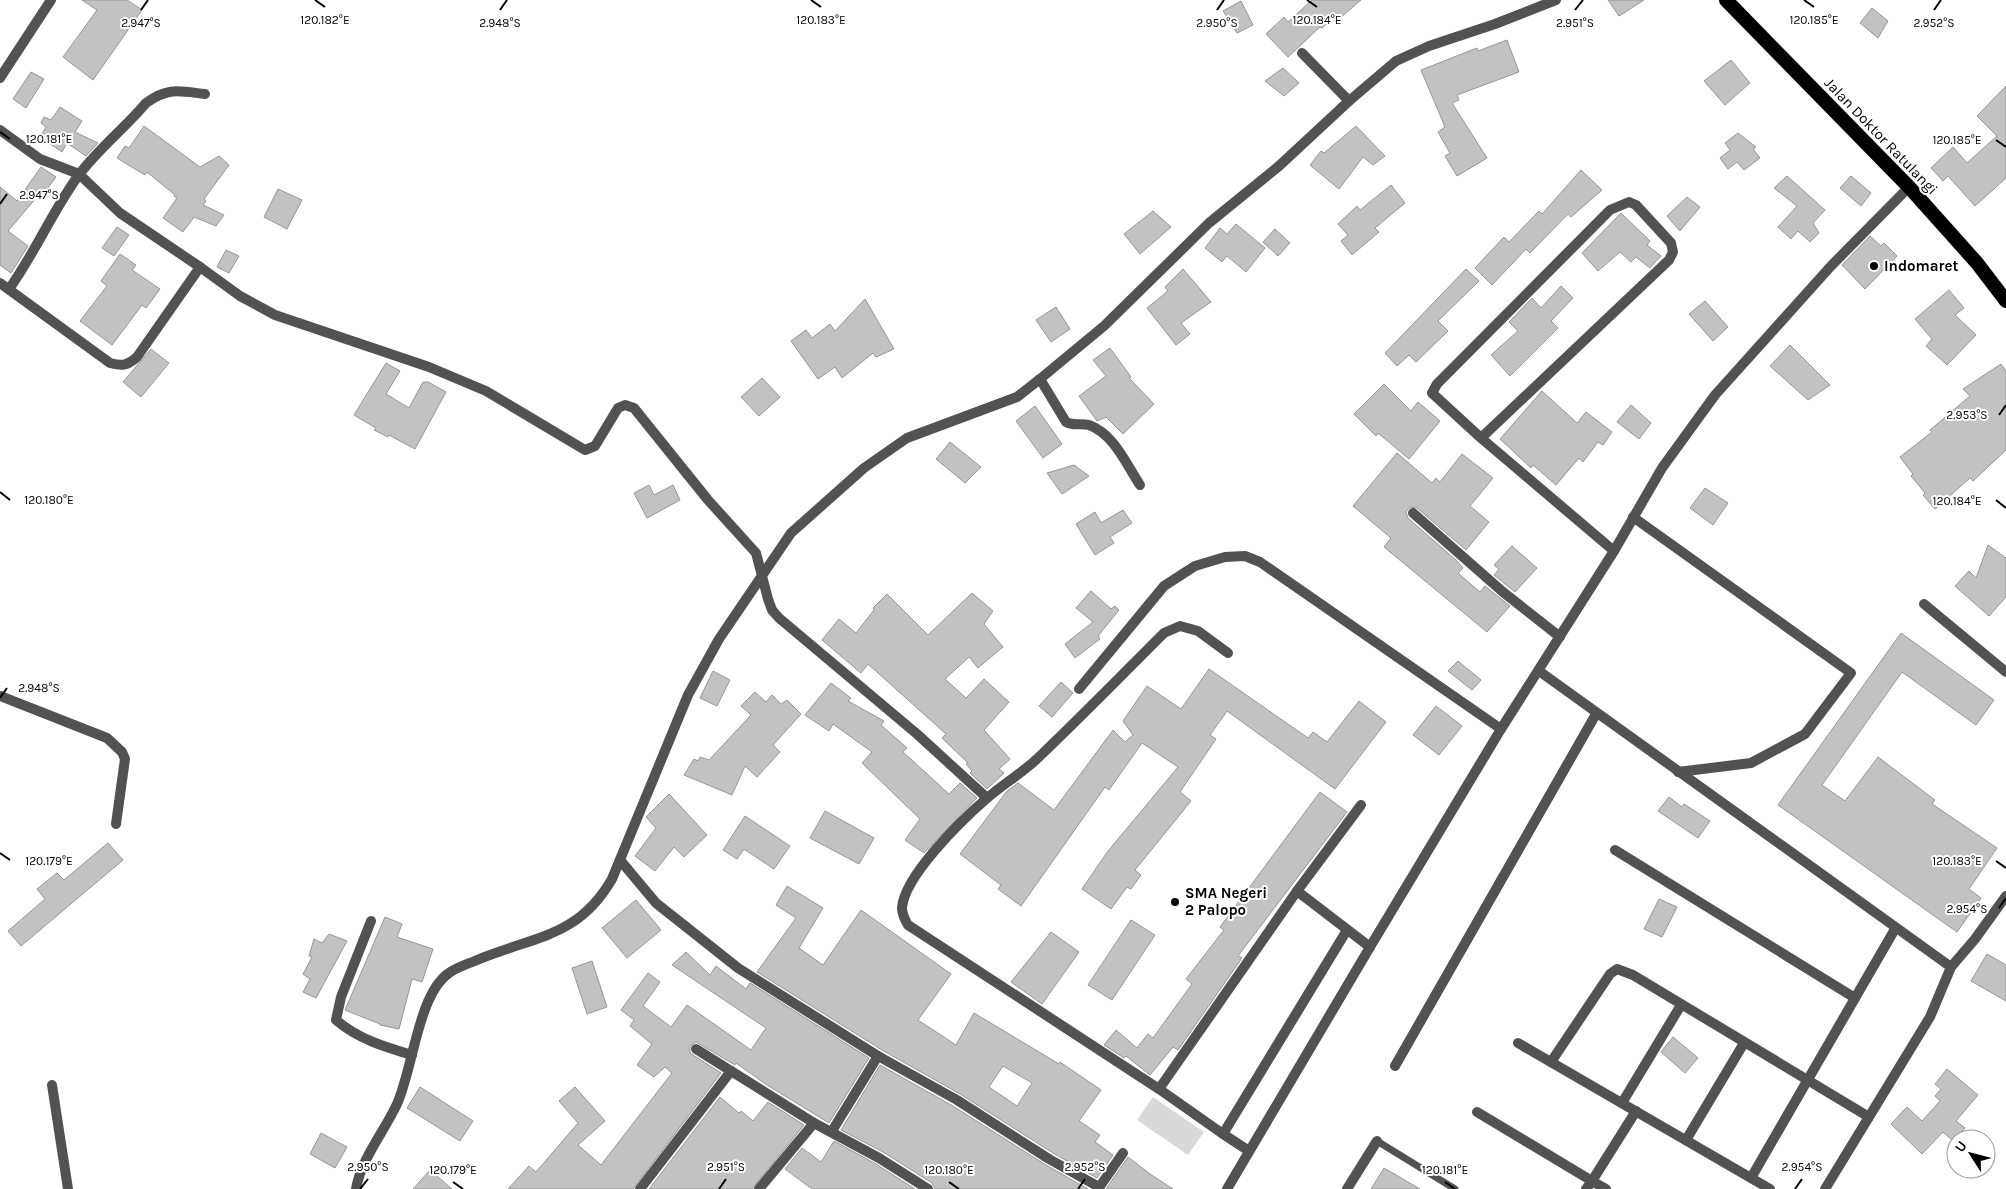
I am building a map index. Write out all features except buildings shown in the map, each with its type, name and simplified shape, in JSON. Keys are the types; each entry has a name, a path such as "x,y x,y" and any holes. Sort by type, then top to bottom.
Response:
{"highway":[{"name":"Jalan Doktor Ratulangi","path":"1726,0 1909,187 1978,263 2006,301"}],"street":[{"path":"0,78 51,0"},
{"path":"356,1189 358,1176 397,1104 408,1077 412,1055 434,989 451,971 490,954 562,930 596,904 605,891 620,860 688,695 719,639 762,573 791,533 864,468 907,438 1017,397 1104,326 1209,223 1278,166 1348,99 1396,61 1410,54 1556,0"},
{"path":"1302,53 1348,99"},
{"path":"200,267 137,357 129,364 122,366 110,363 4,286 26,266 58,206 79,174 146,103 158,93 174,90 205,94"},
{"path":"0,130 40,159 79,174 120,213 240,296 275,315 331,332 429,367 486,390 585,450 595,446 618,408 625,405 634,408 708,500 756,553 772,610 779,618 917,734 987,798"},
{"path":"1227,1189 1501,729 1539,672 1614,551 1662,468 1715,396 1831,266 1909,187"},
{"path":"1481,438 1669,260 1673,252 1672,243 1636,205 1629,202 1610,210 1433,388 1433,396 1481,438 1614,551"},
{"path":"1040,378 1066,422 1088,425 1107,437 1140,485"},
{"path":"1413,514 1502,592 1560,637"},
{"path":"1633,517 1852,673 1805,734 1751,763 1678,772"},
{"path":"1079,689 1164,586 1195,566 1225,557 1245,556 1260,562 1501,729"},
{"path":"1924,604 2006,672"},
{"path":"1228,653 1198,631 1180,626 1164,633 1038,758 987,798 959,826 917,873 904,896 902,909 903,918 908,926 1159,1089 1248,1151"},
{"path":"1539,672 1895,929 1951,967"},
{"path":"0,696 107,738 115,744 125,759 116,824"},
{"path":"1395,1066 1596,714"},
{"path":"1159,1089 1297,891 1361,805"},
{"path":"1615,850 1855,998"},
{"path":"620,860 656,903 738,968 878,1056 957,1100 1048,1159 1099,1188 1123,1153"},
{"path":"1297,891 1370,947"},
{"path":"1825,1189 1930,1017 1951,967 2006,896"},
{"path":"371,921 341,997 336,1020 350,1031 365,1039 412,1055"},
{"path":"1751,1178 1895,929"},
{"path":"1223,1134 1347,930"},
{"path":"1552,1062 1610,974 1617,969 1633,975 1869,1117"},
{"path":"1622,1103 1682,1006"},
{"path":"1518,1042 1770,1189"},
{"path":"1686,1140 1744,1043"},
{"path":"696,1049 814,1123 832,1131 928,1189"},
{"path":"832,1131 878,1056"},
{"path":"640,1189 678,1144 731,1071"},
{"path":"52,1085 68,1189"},
{"path":"1589,1185 1636,1111"},
{"path":"1477,1112 1589,1185 1606,1189"},
{"path":"765,1187 814,1123"},
{"path":"1347,1189 1378,1140"}],"lane":[{"path":"1378,1140 1454,1189"}],"shaded area":[{"path":"1153,1097 1204,1132 1188,1155 1137,1120"}],"place":[{"name":"Indomaret","path":"1874,266"},
{"name":"SMA Negeri 2 Palopo","path":"1175,902"}]}
